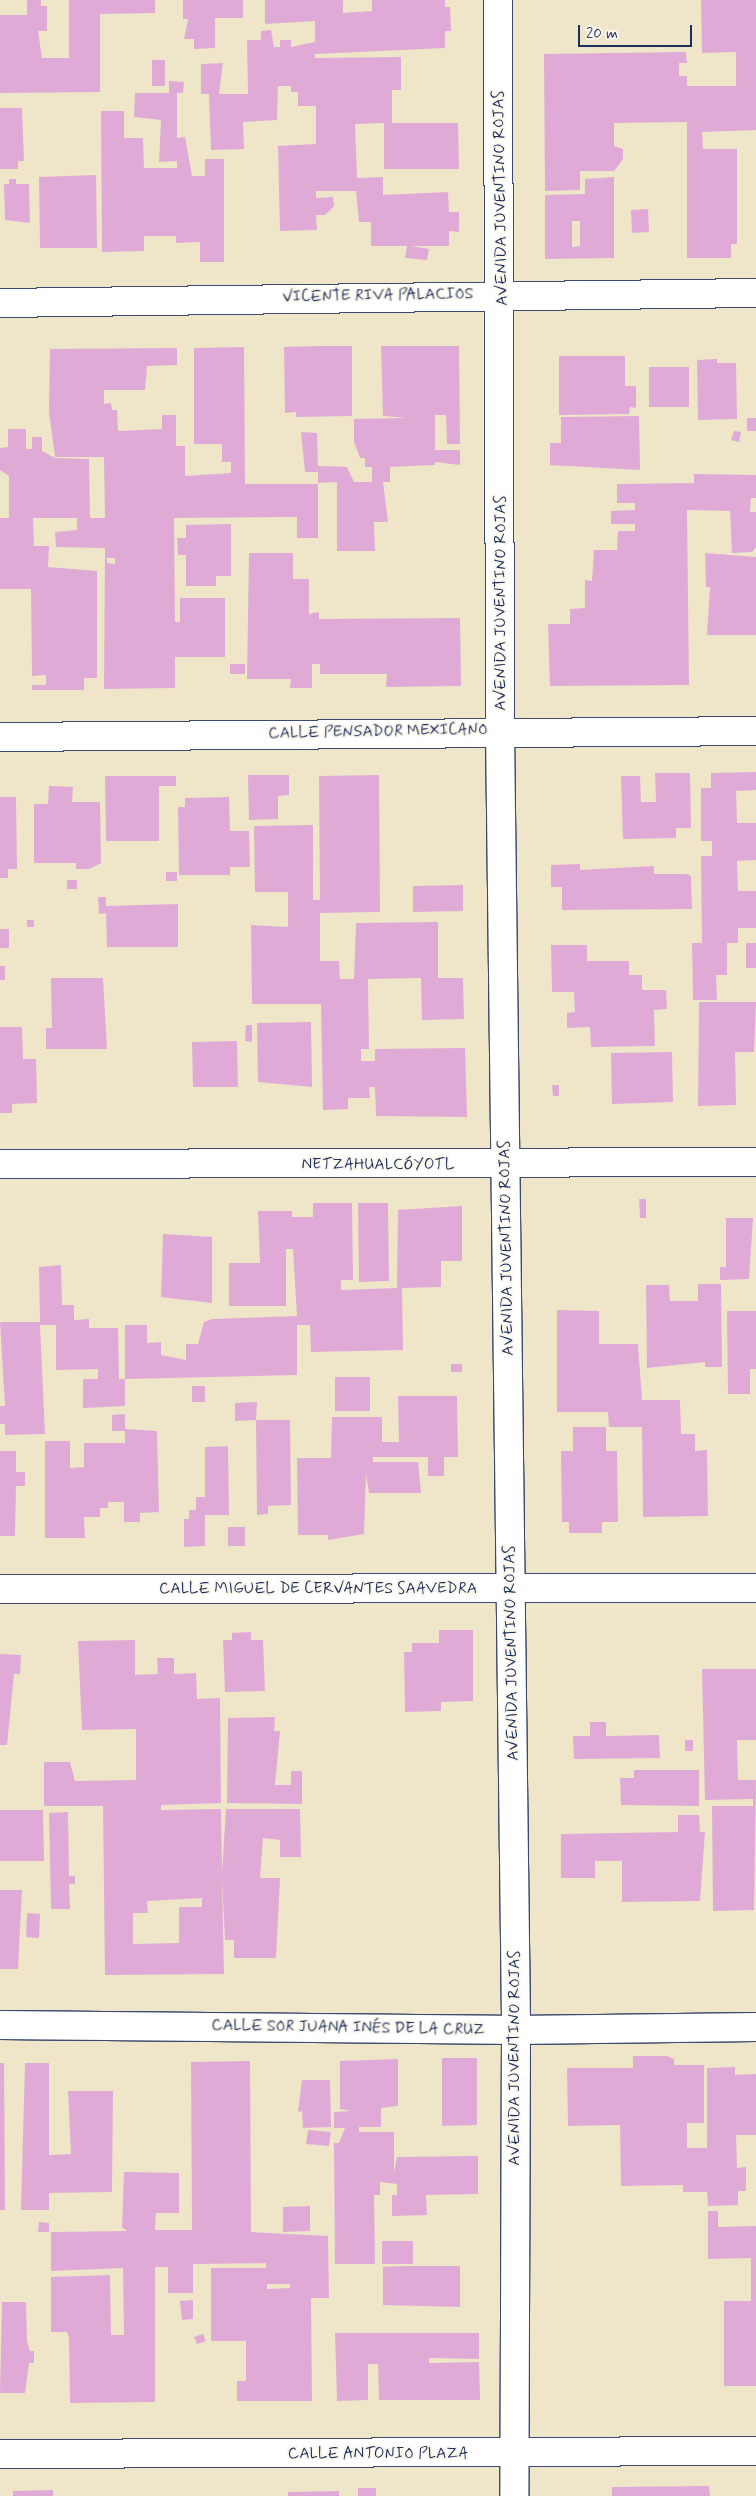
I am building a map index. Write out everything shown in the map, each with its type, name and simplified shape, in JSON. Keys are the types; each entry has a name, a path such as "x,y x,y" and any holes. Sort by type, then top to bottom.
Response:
{"street":[{"name":"AVENIDA JUVENTINO ROJAS","path":"498,0 502,294 500,730 516,2030 514,2496"},
{"name":"VICENTE RIVA PALACIOS","path":"0,303 502,294 756,293"},
{"name":"CALLE PENSADOR MEXICANO","path":"0,737 500,730 756,731"},
{"name":"NETZAHUALCÓYOTL","path":"0,1164 506,1165 756,1162"},
{"name":"CALLE MIGUEL DE CERVANTES SAAVEDRA","path":"0,1590 756,1588"},
{"name":"CALLE SOR JUANA INÉS DE LA CRUZ","path":"0,2025 516,2030 756,2027"},
{"name":"CALLE ANTONIO PLAZA","path":"0,2454 515,2454 756,2451"}],"building":[{"path":"27,0 41,0 41,6 47,6 47,31 38,31 42,58 69,58 69,0 155,0 155,13 100,14 100,92 0,93 0,15 27,15"},
{"path":"183,0 243,0 243,18 215,18 215,48 194,49 194,39 184,39 188,19 183,19"},
{"path":"265,0 343,0 343,13 372,11 372,0 445,0 445,7 450,7 451,31 445,31 445,48 315,54 315,58 401,57 401,90 392,90 392,123 458,123 459,169 384,169 384,123 355,124 357,178 383,177 383,195 448,192 449,212 459,212 459,232 449,231 449,246 411,246 429,249 427,260 405,258 407,246 371,246 371,222 359,222 356,191 316,191 316,198 333,197 334,206 325,215 316,215 317,230 280,231 278,146 316,144 316,106 298,106 298,92 291,92 291,86 278,86 277,120 243,122 244,149 211,150 209,94 201,94 201,64 223,63 219,94 248,94 247,40 261,40 261,31 271,30 274,47 280,47 280,40 291,40 291,47 315,42 315,21 265,24"},
{"path":"701,0 756,0 756,130 702,132 703,149 737,149 737,244 731,244 731,258 687,258 687,122 614,123 614,146 623,149 623,159 614,171 580,171 580,190 545,191 544,54 686,52 687,63 679,63 679,76 687,76 687,86 736,86 736,52 702,53"},
{"path":"152,60 165,60 165,86 152,86"},
{"path":"169,81 184,82 183,93 177,93 177,138 185,137 192,176 205,176 205,159 224,159 224,262 200,262 200,242 176,243 176,236 144,236 144,251 102,252 101,111 124,111 124,138 143,138 144,168 177,168 177,161 159,162 161,120 134,117 135,93 169,93"},
{"path":"0,108 22,108 24,161 18,161 18,169 0,169"},
{"path":"96,175 97,248 40,248 39,177"},
{"path":"614,177 614,258 545,259 545,195 585,194 585,179","holes":["572,221 580,221 580,246 572,247"]},
{"path":"9,179 16,179 16,184 29,184 30,223 5,220 4,184 9,184"},
{"path":"648,209 649,232 632,233 631,210"},
{"path":"352,346 352,416 296,417 296,412 285,413 284,347"},
{"path":"381,346 459,346 460,444 447,444 446,415 435,415 435,450 460,450 460,465 435,462 435,465 390,467 390,482 383,482 388,522 374,522 375,551 337,551 337,482 318,483 318,472 305,472 301,432 317,433 318,466 347,467 354,482 372,482 372,467 365,467 365,458 360,458 354,442 354,419 407,418 383,416"},
{"path":"244,347 245,484 318,484 318,538 297,538 297,517 174,518 175,622 180,622 180,598 225,598 225,657 175,657 175,688 104,689 105,548 56,547 55,532 77,530 77,518 33,518 34,546 49,546 48,567 97,571 97,678 84,678 84,690 32,690 32,685 46,685 46,675 32,676 31,589 0,589 0,518 9,518 9,476 0,470 0,448 8,447 8,429 26,429 26,449 32,449 32,437 42,437 42,451 55,458 89,459 90,518 105,518 104,457 55,457 49,412 50,349 177,348 177,365 147,366 145,390 104,390 104,404 111,403 112,410 117,410 118,431 162,429 162,415 176,415 176,446 185,446 185,476 231,473 231,462 222,462 222,444 194,444 194,348","holes":["107,558 115,558 115,564 107,563"]},
{"path":"559,356 625,356 625,386 636,386 636,408 630,407 629,414 559,415"},
{"path":"717,359 717,363 736,363 737,419 698,420 697,360"},
{"path":"649,367 689,367 689,407 649,407"},
{"path":"639,416 640,470 550,465 550,443 561,443 561,417"},
{"path":"747,418 756,418 756,431 747,431"},
{"path":"734,431 741,432 739,442 731,440"},
{"path":"694,474 756,475 756,498 751,498 750,512 756,512 756,547 752,552 732,553 730,511 687,510 689,685 550,686 548,624 570,624 570,609 585,608 585,580 592,581 594,550 617,550 618,531 635,531 635,524 611,524 611,511 635,510 635,503 617,503 617,484 694,483"},
{"path":"231,524 231,576 216,576 216,586 186,586 186,555 178,555 177,538 186,538 186,525"},
{"path":"249,553 293,553 293,579 309,579 309,614 319,612 319,619 460,618 461,686 386,687 387,674 320,674 320,664 312,664 312,688 290,688 291,679 247,679"},
{"path":"705,553 756,557 756,635 707,635 710,587 706,587"},
{"path":"230,664 245,664 245,674 230,674"},
{"path":"756,772 756,790 736,791 737,823 756,823 756,860 737,861 738,891 756,891 756,928 738,928 738,943 727,943 727,975 716,975 717,1000 693,1000 692,943 702,943 701,856 712,856 712,841 701,841 701,788 711,788 711,773"},
{"path":"655,773 690,773 691,828 676,828 676,838 623,839 621,776 640,776 641,802 656,802"},
{"path":"248,775 289,775 289,795 278,796 278,819 249,820"},
{"path":"379,775 380,912 320,913 320,961 339,961 340,979 354,979 356,923 438,922 438,978 463,978 464,1019 422,1020 421,978 368,979 369,1049 361,1049 361,1061 375,1061 375,1049 465,1048 467,1117 376,1116 375,1087 369,1087 370,1098 348,1098 348,1109 323,1110 321,1004 252,1004 251,925 288,927 288,892 255,892 254,826 313,825 313,900 320,900 319,776"},
{"path":"105,776 176,776 176,786 159,786 159,841 106,841"},
{"path":"49,786 73,787 72,802 100,802 101,863 89,869 76,869 76,863 34,863 34,804 48,804"},
{"path":"0,797 16,797 17,869 8,869 8,878 0,878"},
{"path":"229,797 230,831 249,831 250,867 230,867 230,875 179,875 178,807 185,807 185,798"},
{"path":"580,864 580,870 654,866 654,874 687,874 691,876 692,909 562,910 562,887 551,887 551,865"},
{"path":"166,872 177,872 177,881 166,881"},
{"path":"67,880 77,880 77,889 67,889"},
{"path":"463,885 463,911 413,912 413,886"},
{"path":"98,897 106,897 106,906 178,904 178,947 107,947 106,913 99,914"},
{"path":"27,920 34,920 34,927 27,927"},
{"path":"0,929 9,929 9,948 0,948"},
{"path":"746,943 756,943 756,968 746,968"},
{"path":"551,945 587,945 587,961 629,961 629,975 642,975 642,990 666,990 667,1009 654,1010 655,1046 591,1047 590,1027 567,1028 567,1013 575,1012 574,992 552,992"},
{"path":"0,966 5,966 5,980 0,980"},
{"path":"51,978 103,978 107,1049 46,1049 46,1028 52,1028"},
{"path":"699,1002 756,1002 754,1052 735,1052 736,1105 698,1106"},
{"path":"311,1022 312,1087 258,1082 257,1023"},
{"path":"246,1025 252,1025 252,1042 245,1041"},
{"path":"0,1027 22,1027 23,1059 36,1059 37,1103 12,1104 12,1113 0,1113"},
{"path":"237,1041 238,1087 193,1087 192,1042"},
{"path":"672,1052 673,1102 612,1104 611,1053"},
{"path":"552,1085 559,1085 559,1096 553,1096"},
{"path":"639,1199 646,1199 646,1218 640,1218"},
{"path":"313,1203 352,1203 353,1280 341,1280 341,1290 397,1288 398,1210 462,1206 462,1261 441,1261 441,1287 402,1288 403,1350 311,1352 310,1325 297,1325 297,1375 125,1379 125,1325 147,1325 147,1343 161,1342 161,1355 186,1360 186,1344 198,1344 204,1322 212,1319 297,1316 293,1249 286,1249 286,1306 229,1306 229,1263 260,1263 258,1211 292,1211 292,1217 313,1217"},
{"path":"358,1203 388,1203 389,1281 359,1282"},
{"path":"726,1218 753,1218 749,1279 720,1280 720,1267 726,1267"},
{"path":"163,1234 212,1237 212,1303 161,1297"},
{"path":"61,1265 62,1305 74,1305 74,1320 89,1319 89,1328 118,1328 119,1379 125,1379 125,1406 83,1408 83,1379 98,1379 98,1369 56,1370 56,1325 40,1325 45,1434 5,1435 5,1424 0,1424 0,1406 5,1406 0,1322 40,1322 39,1267"},
{"path":"698,1284 721,1284 722,1367 705,1367 705,1362 647,1368 646,1285 669,1285 670,1301 698,1301"},
{"path":"557,1310 599,1311 599,1344 638,1344 642,1400 680,1400 681,1434 695,1434 695,1451 707,1450 708,1516 643,1517 642,1427 609,1427 608,1412 557,1412"},
{"path":"727,1311 756,1311 756,1369 750,1369 750,1394 728,1394"},
{"path":"451,1364 462,1364 462,1372 451,1372"},
{"path":"335,1377 370,1377 370,1411 335,1411"},
{"path":"192,1386 205,1386 205,1402 192,1402"},
{"path":"398,1396 457,1396 458,1457 444,1457 444,1476 428,1476 428,1457 373,1457 373,1462 418,1462 421,1493 369,1493 366,1474 364,1534 328,1540 328,1535 298,1535 297,1458 331,1458 332,1417 382,1417 382,1442 399,1442"},
{"path":"257,1402 256,1420 235,1421 235,1403"},
{"path":"125,1414 125,1429 157,1431 159,1512 140,1513 140,1522 124,1522 124,1502 108,1502 108,1508 100,1508 100,1517 84,1517 85,1538 45,1538 45,1441 70,1441 70,1468 84,1467 84,1443 125,1443 125,1431 112,1431 112,1415"},
{"path":"256,1420 290,1420 291,1505 268,1506 268,1514 257,1515"},
{"path":"573,1427 606,1427 606,1451 617,1451 618,1522 602,1522 602,1533 569,1533 569,1522 562,1522 561,1451 573,1451"},
{"path":"228,1446 229,1515 205,1515 205,1546 184,1547 184,1519 189,1519 189,1510 196,1510 196,1497 205,1497 205,1447"},
{"path":"0,1451 16,1451 16,1472 25,1472 25,1486 16,1486 15,1536 0,1536"},
{"path":"228,1527 245,1527 245,1546 228,1546"},
{"path":"439,1630 473,1630 473,1701 441,1702 441,1711 405,1712 404,1652 412,1652 412,1643 439,1643"},
{"path":"251,1632 251,1640 263,1640 265,1691 225,1692 223,1640 232,1640 232,1633"},
{"path":"135,1640 135,1675 158,1674 157,1658 174,1658 174,1674 196,1673 197,1699 220,1698 221,1803 161,1805 161,1810 221,1809 222,1873 226,1809 300,1809 301,1857 280,1857 280,1840 263,1838 260,1878 280,1878 276,1958 234,1958 234,1940 225,1940 222,1878 224,1974 105,1975 103,1806 44,1806 44,1762 70,1762 75,1781 136,1780 136,1729 82,1730 78,1641","holes":["202,1898 202,1907 179,1907 179,1943 133,1944 133,1913 148,1913 147,1901"]},
{"path":"0,1654 21,1655 20,1674 14,1674 7,1745 0,1745"},
{"path":"702,1669 756,1669 756,1740 737,1740 738,1780 756,1780 754,1910 713,1911 712,1806 753,1806 753,1799 705,1800"},
{"path":"275,1717 274,1731 280,1731 275,1785 291,1785 291,1771 302,1771 302,1804 227,1803 228,1718"},
{"path":"590,1722 606,1722 606,1736 659,1735 660,1758 574,1759 573,1736 590,1736"},
{"path":"685,1740 693,1740 693,1751 685,1751"},
{"path":"634,1770 699,1770 699,1806 621,1805 620,1778 634,1778"},
{"path":"0,1810 43,1810 44,1861 0,1861"},
{"path":"68,1812 69,1876 75,1876 75,1884 69,1884 70,1909 51,1909 49,1813"},
{"path":"678,1815 699,1815 700,1832 705,1832 700,1901 622,1902 622,1861 595,1861 595,1878 561,1878 561,1834 678,1832"},
{"path":"0,1890 22,1890 18,1969 0,1969"},
{"path":"27,1913 40,1914 39,1938 26,1937"},
{"path":"633,2056 667,2056 674,2059 674,2065 704,2065 704,2123 687,2123 687,2148 707,2148 707,2068 735,2067 735,2075 756,2074 756,2135 736,2135 737,2168 746,2167 746,2191 738,2191 738,2205 708,2206 707,2192 683,2192 683,2185 621,2186 620,2125 568,2126 567,2068 633,2068"},
{"path":"442,2058 477,2058 477,2125 442,2126"},
{"path":"398,2059 398,2106 381,2108 381,2127 359,2127 359,2132 394,2132 394,2172 397,2157 478,2156 478,2194 426,2195 427,2215 392,2216 392,2195 397,2195 397,2184 380,2182 380,2195 374,2195 375,2264 335,2264 334,2143 339,2143 345,2128 334,2128 334,2112 351,2111 340,2109 340,2061"},
{"path":"250,2061 251,2232 328,2236 329,2298 311,2298 312,2401 237,2401 237,2381 246,2381 246,2341 211,2341 211,2268 266,2268 266,2263 193,2264 193,2293 168,2293 168,2267 155,2267 155,2402 70,2403 69,2338 67,2332 51,2332 51,2277 110,2275 111,2335 124,2335 123,2268 51,2271 51,2232 127,2231 122,2227 124,2172 179,2173 179,2213 156,2213 155,2230 192,2230 191,2062","holes":["267,2284 290,2284 290,2288 267,2289"]},
{"path":"0,2063 4,2063 5,2210 0,2210"},
{"path":"25,2063 49,2063 49,2155 71,2154 68,2091 113,2091 112,2192 49,2193 49,2210 21,2210"},
{"path":"302,2080 330,2080 331,2127 303,2128 302,2111 298,2112"},
{"path":"308,2130 331,2132 329,2146 306,2144"},
{"path":"310,2206 310,2231 283,2232 283,2207"},
{"path":"708,2211 718,2211 718,2227 756,2226 756,2386 724,2386 724,2301 751,2301 751,2258 708,2259"},
{"path":"39,2222 49,2223 49,2232 38,2232"},
{"path":"382,2241 413,2241 413,2264 382,2264"},
{"path":"460,2266 460,2307 383,2305 383,2267"},
{"path":"193,2300 193,2319 182,2320 180,2301"},
{"path":"2,2302 26,2302 27,2341 30,2351 34,2351 34,2363 29,2363 25,2393 0,2393"},
{"path":"335,2333 479,2333 479,2359 429,2358 429,2363 479,2362 480,2400 379,2400 378,2364 368,2364 368,2400 337,2401"},
{"path":"203,2334 206,2341 197,2344 194,2337"},
{"path":"709,2486 710,2496 612,2496 612,2487"},
{"path":"358,2488 376,2488 376,2496 358,2496"},
{"path":"53,2490 53,2496 13,2496 13,2491"},
{"path":"339,2491 339,2496 288,2496 288,2492"}]}
